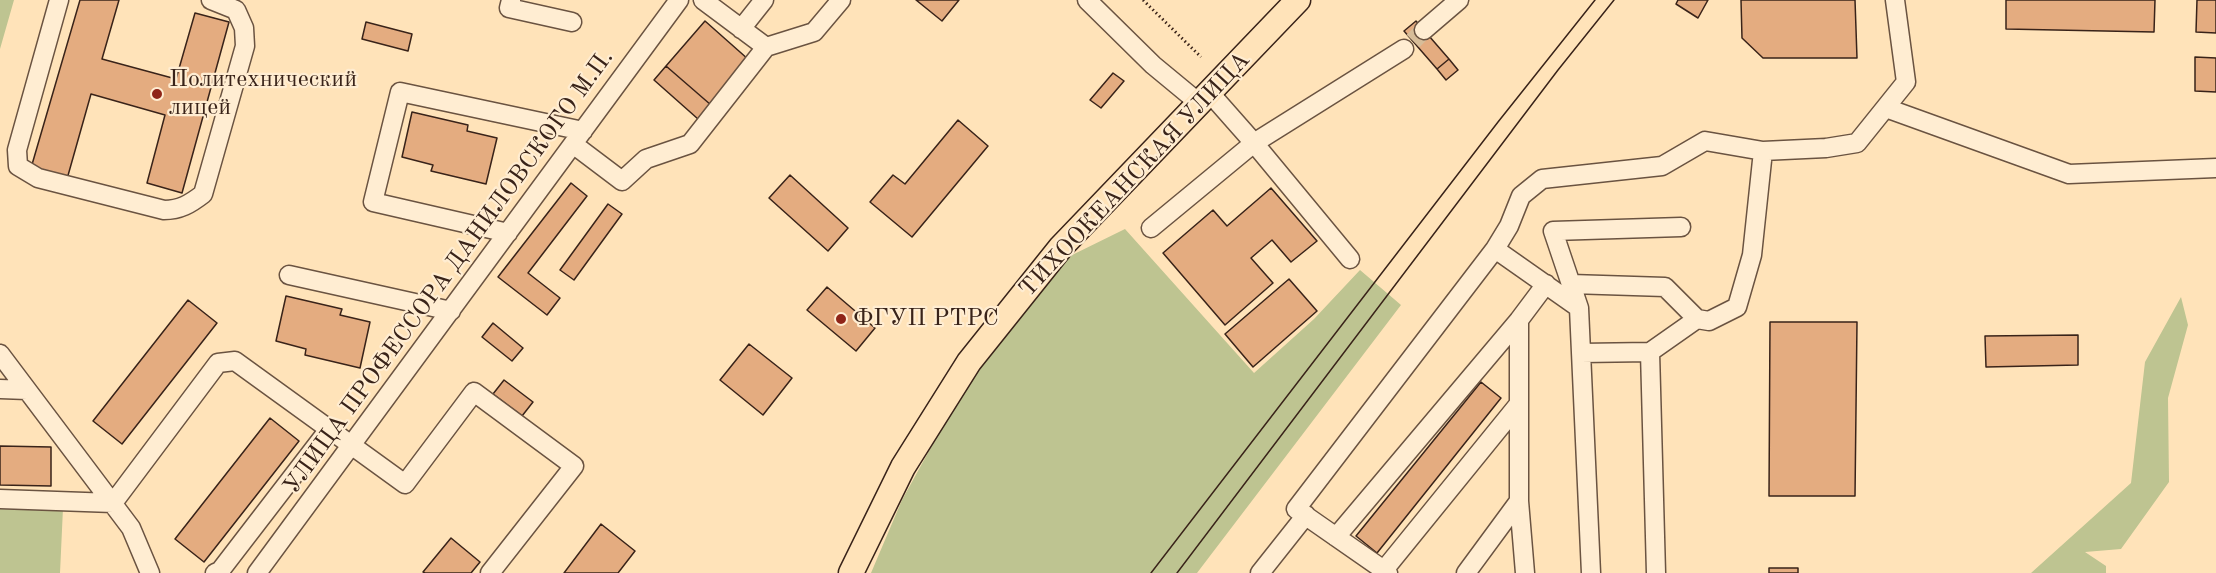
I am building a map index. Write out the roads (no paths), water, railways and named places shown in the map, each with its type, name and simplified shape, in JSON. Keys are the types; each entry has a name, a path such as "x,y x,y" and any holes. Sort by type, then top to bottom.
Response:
{"main road":[{"name":"ТИХООКЕАНСКАЯ УЛИЦА","path":"851,573 903,467 969,362 1061,247 1298,0"}],"street":[{"path":"59,0 17,150 18,166 38,178 164,210 176,210 203,194 245,46 244,28 236,10 211,0"},
{"path":"511,0 509,8 572,22"},
{"name":"УЛИЦА ПРОФЕССОРА ДАНИЛОВСКОГО М.П.","path":"257,573 679,0"},
{"path":"703,0 766,47"},
{"path":"741,28 764,0"},
{"path":"508,233 373,202 400,92 578,138 622,180 646,159 690,144 766,47 814,32 841,0"},
{"path":"1087,0 1153,65 1204,98 1254,143 1350,259"},
{"path":"1424,30 1459,0"},
{"path":"1518,405 1386,572 1296,509 1495,249 1509,226 1521,196 1542,179 1662,166 1705,141 1763,152 1826,148 1857,143 1906,82 1895,0"},
{"path":"1151,228 1254,143 1404,49"},
{"path":"1886,108 2069,174 2216,168"},
{"path":"1571,285 1665,287 1697,319 1709,321 1737,307 1752,255 1763,152"},
{"path":"1591,573 1579,308 1553,231 1681,227"},
{"path":"1495,249 1579,308"},
{"path":"289,275 451,311"},
{"path":"1336,537 1519,320 1546,284"},
{"path":"1581,353 1650,352 1697,319"},
{"path":"1519,320 1520,501 1525,573"},
{"path":"1650,352 1656,573"},
{"path":"0,354 131,528 150,573"},
{"path":"113,503 218,363 235,361 353,444 405,484 474,392 574,466 490,573"},
{"path":"0,389 27,390"},
{"path":"215,573 220,571 330,428"},
{"path":"0,499 113,503"},
{"path":"1466,573 1520,501"},
{"path":"1260,573 1306,515"}],"tunnel":[{"path":"1413,41 1424,30"}],"tram line":[{"path":"1151,573 1498,122 1595,0"},
{"path":"1177,573 1558,70 1614,0"}],"place":[{"name":"Политехнический лицей","path":"157,94"},
{"name":"ФГУП РТРС","path":"841,319"}]}
